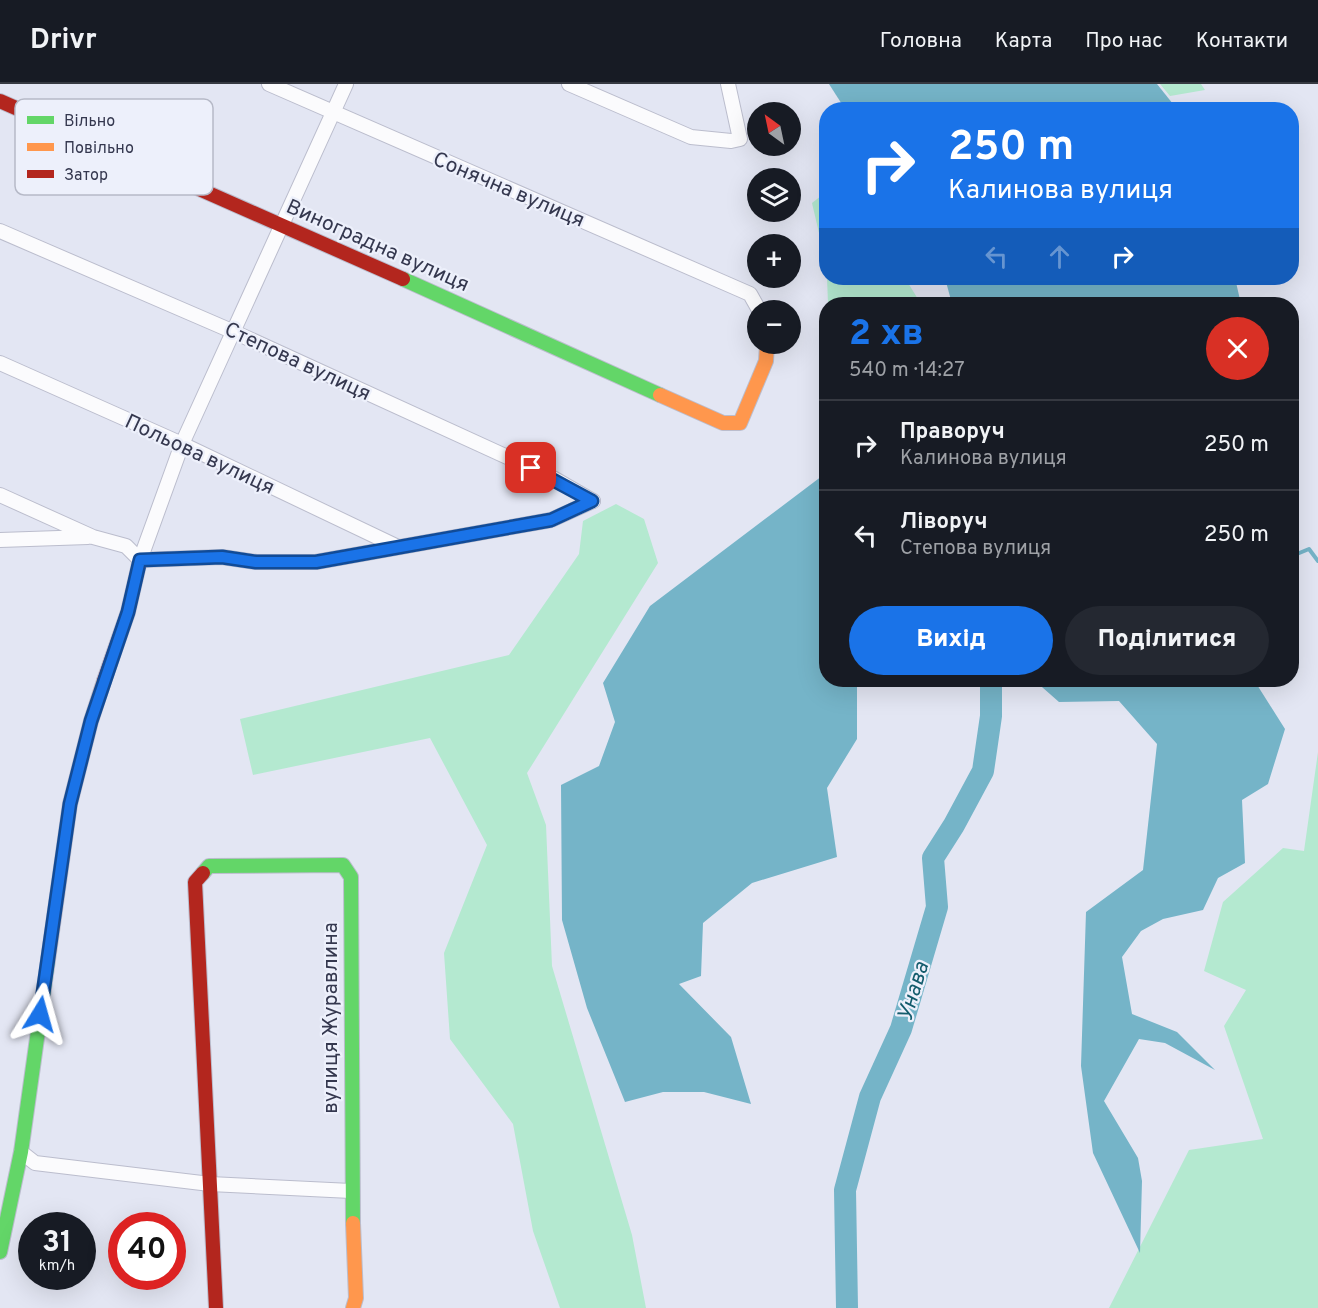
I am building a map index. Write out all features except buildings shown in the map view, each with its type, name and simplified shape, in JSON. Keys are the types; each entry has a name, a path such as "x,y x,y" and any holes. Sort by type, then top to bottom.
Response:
{"street":[{"name":"Сонячна вулиця","path":"269,84 750,294 753,300"},
{"path":"0,1251 21,1152 70,804 91,721 128,612 140,560 182,444 346,84"},
{"path":"569,84 691,136 740,140 728,84"},
{"name":"Виноградна вулиця","path":"0,101 15,108"},
{"name":"Виноградна вулиця","path":"213,195 723,423 740,423 766,362 766,354"},
{"name":"Степова вулиця","path":"0,231 234,332 553,478 592,501 551,520 398,547"},
{"name":"Польова вулиця","path":"0,363 182,444 398,547"},
{"path":"0,495 93,537 126,546 140,560 222,557 256,562 316,562 398,547"},
{"path":"0,540 93,537"},
{"name":"вулиця Журавлина","path":"210,1184 195,882 209,866 343,865 351,877 351,1191 356,1298 353,1308"},
{"path":"21,1152 35,1163 210,1184 351,1191"},
{"path":"210,1184 216,1308"}],"green space":[{"path":"1160,84 1201,84 1205,90 1170,96"},
{"path":"819,198 819,233 812,203"},
{"path":"827,285 909,285 917,297 828,297"},
{"path":"616,504 644,519 658,563 527,773 546,825 552,966 632,1235 646,1308 560,1308 533,1231 513,1124 450,1039 444,953 487,845 430,738 253,775 240,719 509,655 579,554 583,521"},
{"path":"1318,752 1318,1308 1109,1308 1189,1150 1263,1139 1224,1026 1246,990 1204,971 1223,902 1283,848 1304,851"}],"water":[{"path":"829,84 1157,84 1171,102 841,102"},
{"path":"947,285 1237,285 1239,297 950,297"},
{"path":"819,478 819,687 857,687 857,739 827,788 837,857 752,883 703,923 701,976 679,984 731,1037 751,1104 704,1092 663,1092 625,1102 587,1008 562,920 561,785 599,766 615,722 603,683 650,606"},
{"path":"1042,687 1258,687 1285,729 1268,784 1242,800 1245,863 1218,878 1203,910 1163,919 1141,931 1122,957 1132,1014 1177,1032 1215,1070 1165,1043 1139,1039 1104,1101 1138,1158 1142,1181 1140,1253 1093,1153 1081,1066 1086,912 1143,870 1157,744 1119,701 1059,702"}],"waterway":[{"path":"1299,553 1309,549 1318,561"},
{"name":"Унава","path":"847,1308 845,1190 870,1097 901,1029 937,907 933,858 983,771 991,716 991,687"}],"traffic: fast":[{"path":"403,279 660,395"},
{"path":"203,873 209,866 343,865 351,877 353,1223"},
{"path":"0,1252 21,1152 48,960"}],"traffic: slow":[{"path":"660,395 723,423 740,423 766,361 766,354"},
{"path":"48,960 70,804 91,721 104,681"},
{"path":"353,1223 356,1298 353,1308"}],"traffic: jam":[{"path":"0,101 15,108"},
{"path":"213,195 403,279"},
{"path":"104,681 128,612 140,560"},
{"path":"203,873 195,882 216,1308"}],"route":[{"path":"40,1014 70,804 91,721 128,612 140,560 222,557 256,562 316,562 551,520 592,501 531,468"}]}
